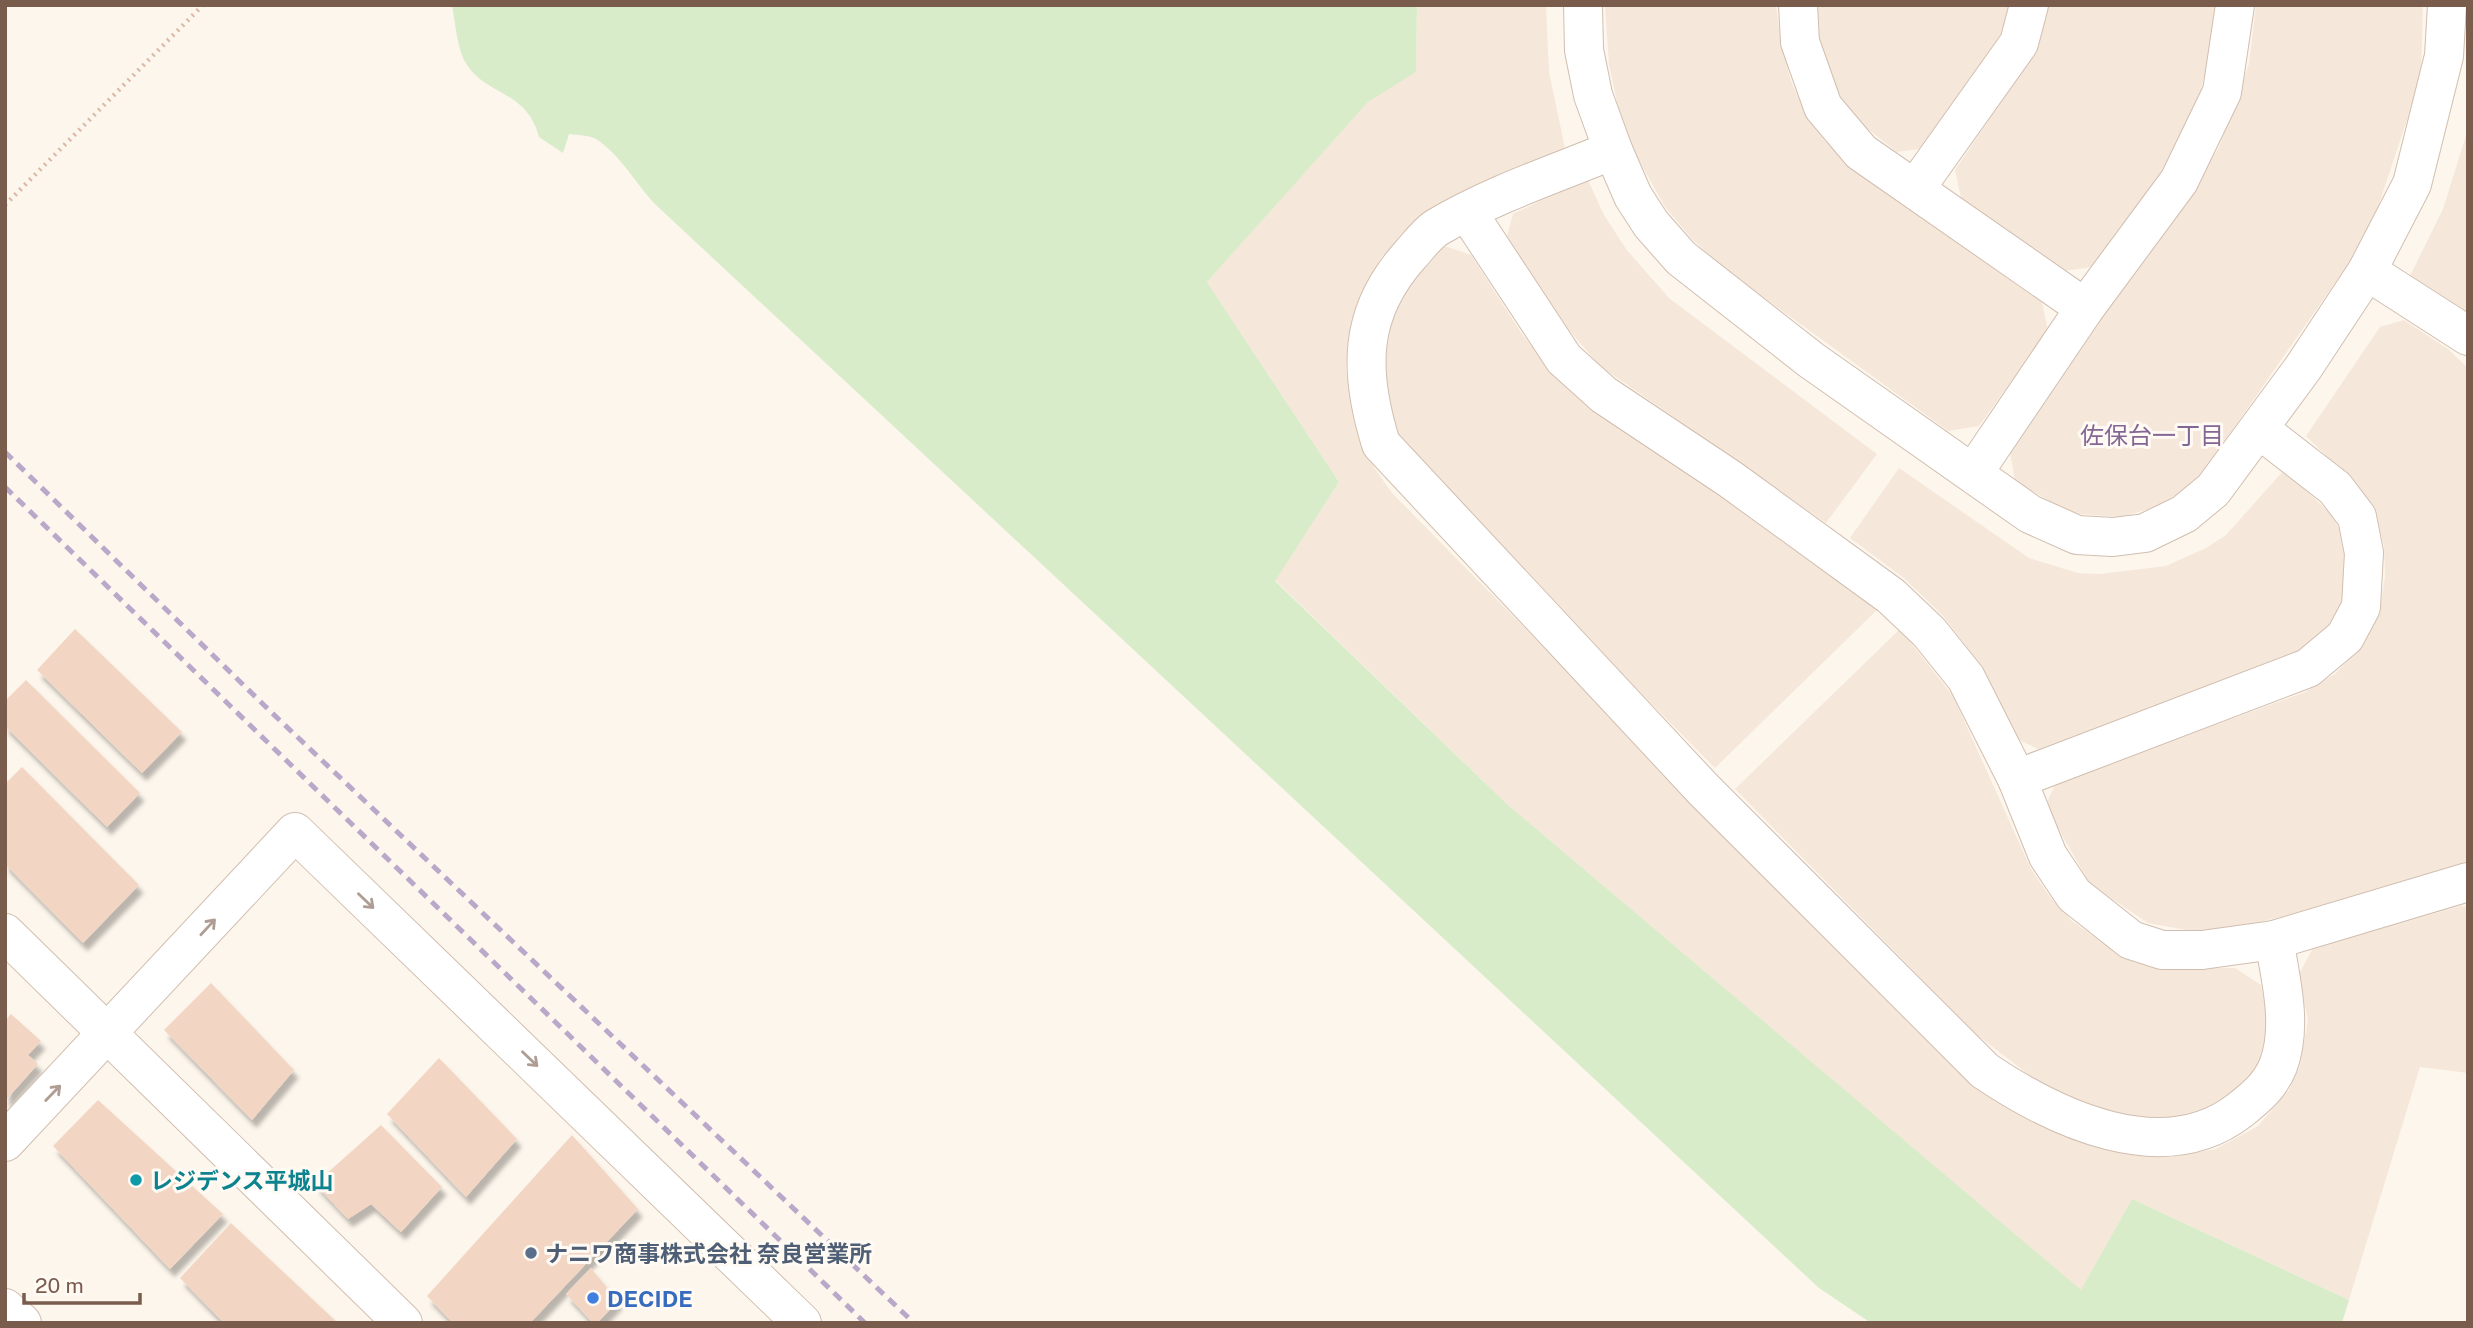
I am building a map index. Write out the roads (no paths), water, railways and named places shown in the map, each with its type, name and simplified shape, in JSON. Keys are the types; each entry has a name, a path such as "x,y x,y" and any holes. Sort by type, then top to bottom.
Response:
{"street":[{"path":"1583,5 1584,50 1593,95 1633,196 1651,224 1704,279 1811,360 1974,472 2030,514 2077,535 2113,537 2145,533 2184,514 2213,490 2303,368 2367,271 2412,184 2444,56 2446,5"},
{"path":"1798,5 1800,42 1824,107 1861,152 2085,307"},
{"path":"1915,189 2019,43 2029,5"},
{"path":"1974,472 2085,307 2179,181 2222,92 2235,5"},
{"path":"1613,150 1434,229 1399,268 1376,304 1364,351 1368,401 1381,444 1703,789 1985,1071 2026,1098 2076,1121 2117,1133 2177,1136 2220,1125 2264,1091 2278,1066 2285,1029 2274,940"},
{"path":"1468,213 1564,359 1604,395 1730,479 1891,596 1929,632 1966,678 2017,779 2048,856 2074,895 2131,940 2162,950 2189,950 2274,940 2468,882"},
{"path":"2367,271 2468,336"},
{"path":"2017,779 2308,668 2345,637 2361,607 2364,552 2357,517 2335,488 2259,429"},
{"path":"5,1142 295,832 802,1323"},
{"path":"5,933 107,1036 403,1323"},
{"path":"5,1308 22,1323"}],"railway":[{"path":"5,452 269,710 914,1323"},
{"path":"5,487 865,1323"}],"place":[{"name":"レジデンス平城山","path":"136,1180"},
{"name":"ナニワ商事株式会社 奈良営業所","path":"531,1253"},
{"name":"DECIDE","path":"593,1298"}],"district":[{"name":"佐保台一丁目","path":"2152,435"}]}
